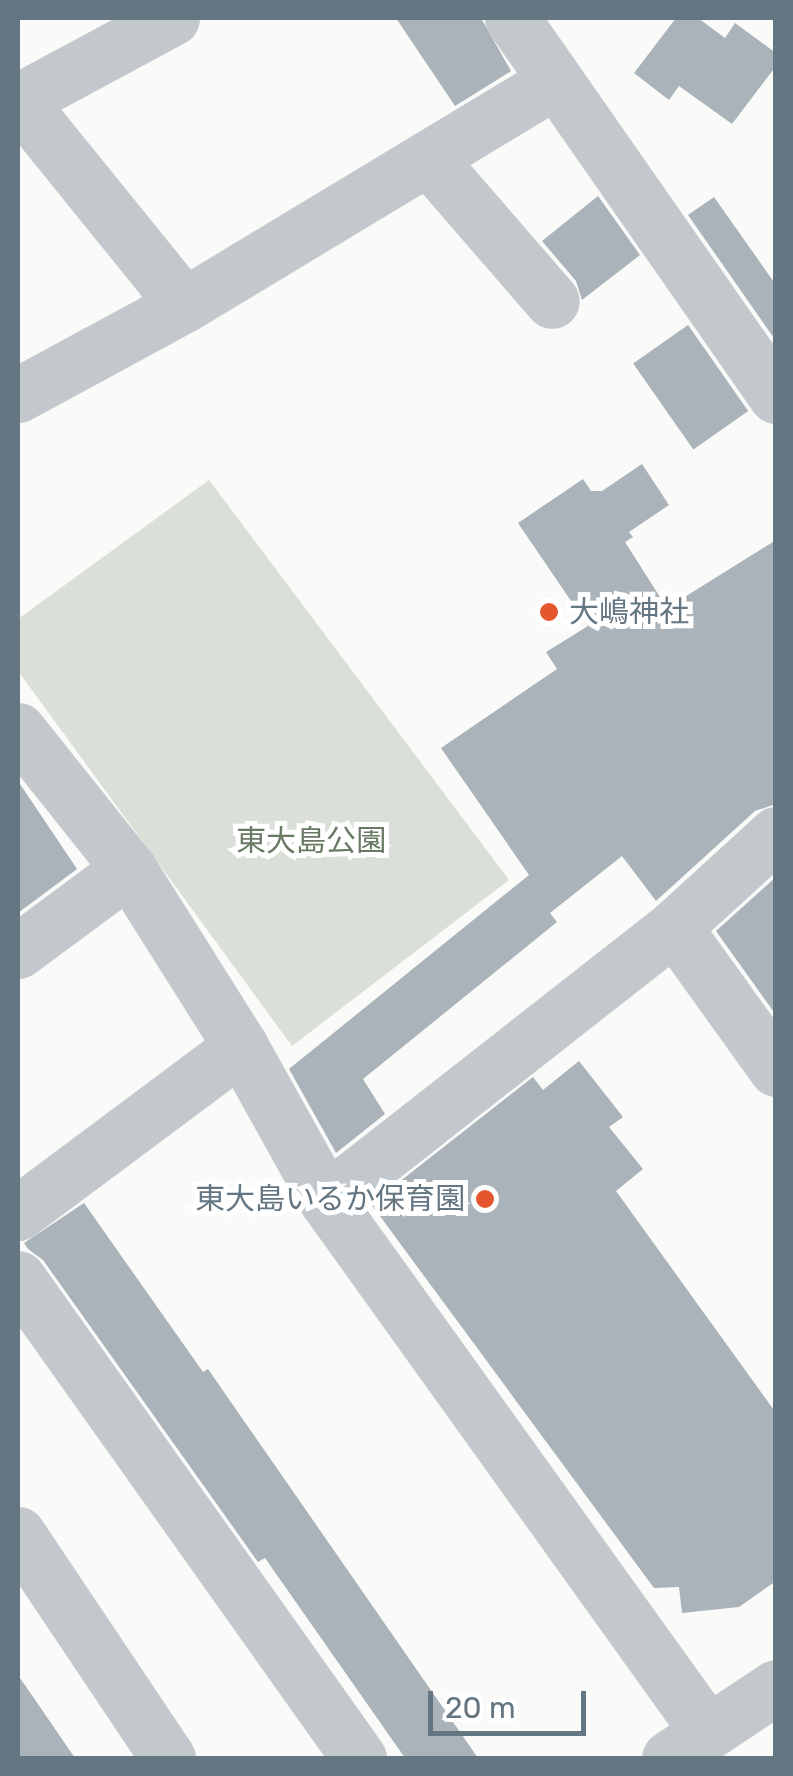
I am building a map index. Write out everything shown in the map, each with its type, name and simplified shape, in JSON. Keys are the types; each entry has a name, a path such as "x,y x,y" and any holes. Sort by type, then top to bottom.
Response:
{"street":[{"path":"172,18 18,101 184,305"},
{"path":"512,18 776,396"},
{"path":"18,395 184,305 556,82"},
{"path":"428,158 552,301"},
{"path":"18,730 128,870 242,1047 326,1200 692,1748 776,1688"},
{"path":"326,1200 674,927 776,834"},
{"path":"18,950 128,870"},
{"path":"674,927 776,1069"},
{"path":"18,1214 242,1047"},
{"path":"18,1278 359,1758"},
{"path":"18,1534 168,1758"}],"green space":[{"name":"東大島公園","path":"209,480 509,880 292,1046 18,671 18,619"}],"building":[{"path":"396,18 481,18 511,71 455,106"},
{"path":"676,18 698,18 725,38 735,23 776,53 776,66 732,124 679,86 669,100 634,73"},
{"path":"598,196 640,255 582,300 576,281 542,241"},
{"path":"714,197 776,285 776,341 688,215"},
{"path":"688,325 748,411 693,449 633,363"},
{"path":"642,464 669,505 629,532 633,537 625,542 667,608 776,540 776,804 755,811 656,901 622,856 550,913 557,922 363,1079 385,1114 336,1153 289,1069 529,875 441,748 557,669 546,652 588,626 518,523 583,479 591,491 602,491"},
{"path":"18,781 77,869 18,913"},
{"path":"776,877 776,1015 716,931"},
{"path":"579,1061 623,1117 609,1127 643,1169 616,1191 776,1413 776,1581 739,1607 682,1613 679,1587 654,1588 371,1204 533,1077 543,1090"},
{"path":"84,1203 203,1372 208,1369 478,1758 405,1758 265,1558 258,1562 43,1260 28,1249 24,1243"},
{"path":"18,1675 75,1758 18,1758"}],"place":[{"name":"大嶋神社","path":"549,612"},
{"name":"東大島いるか保育園","path":"485,1199"}]}
